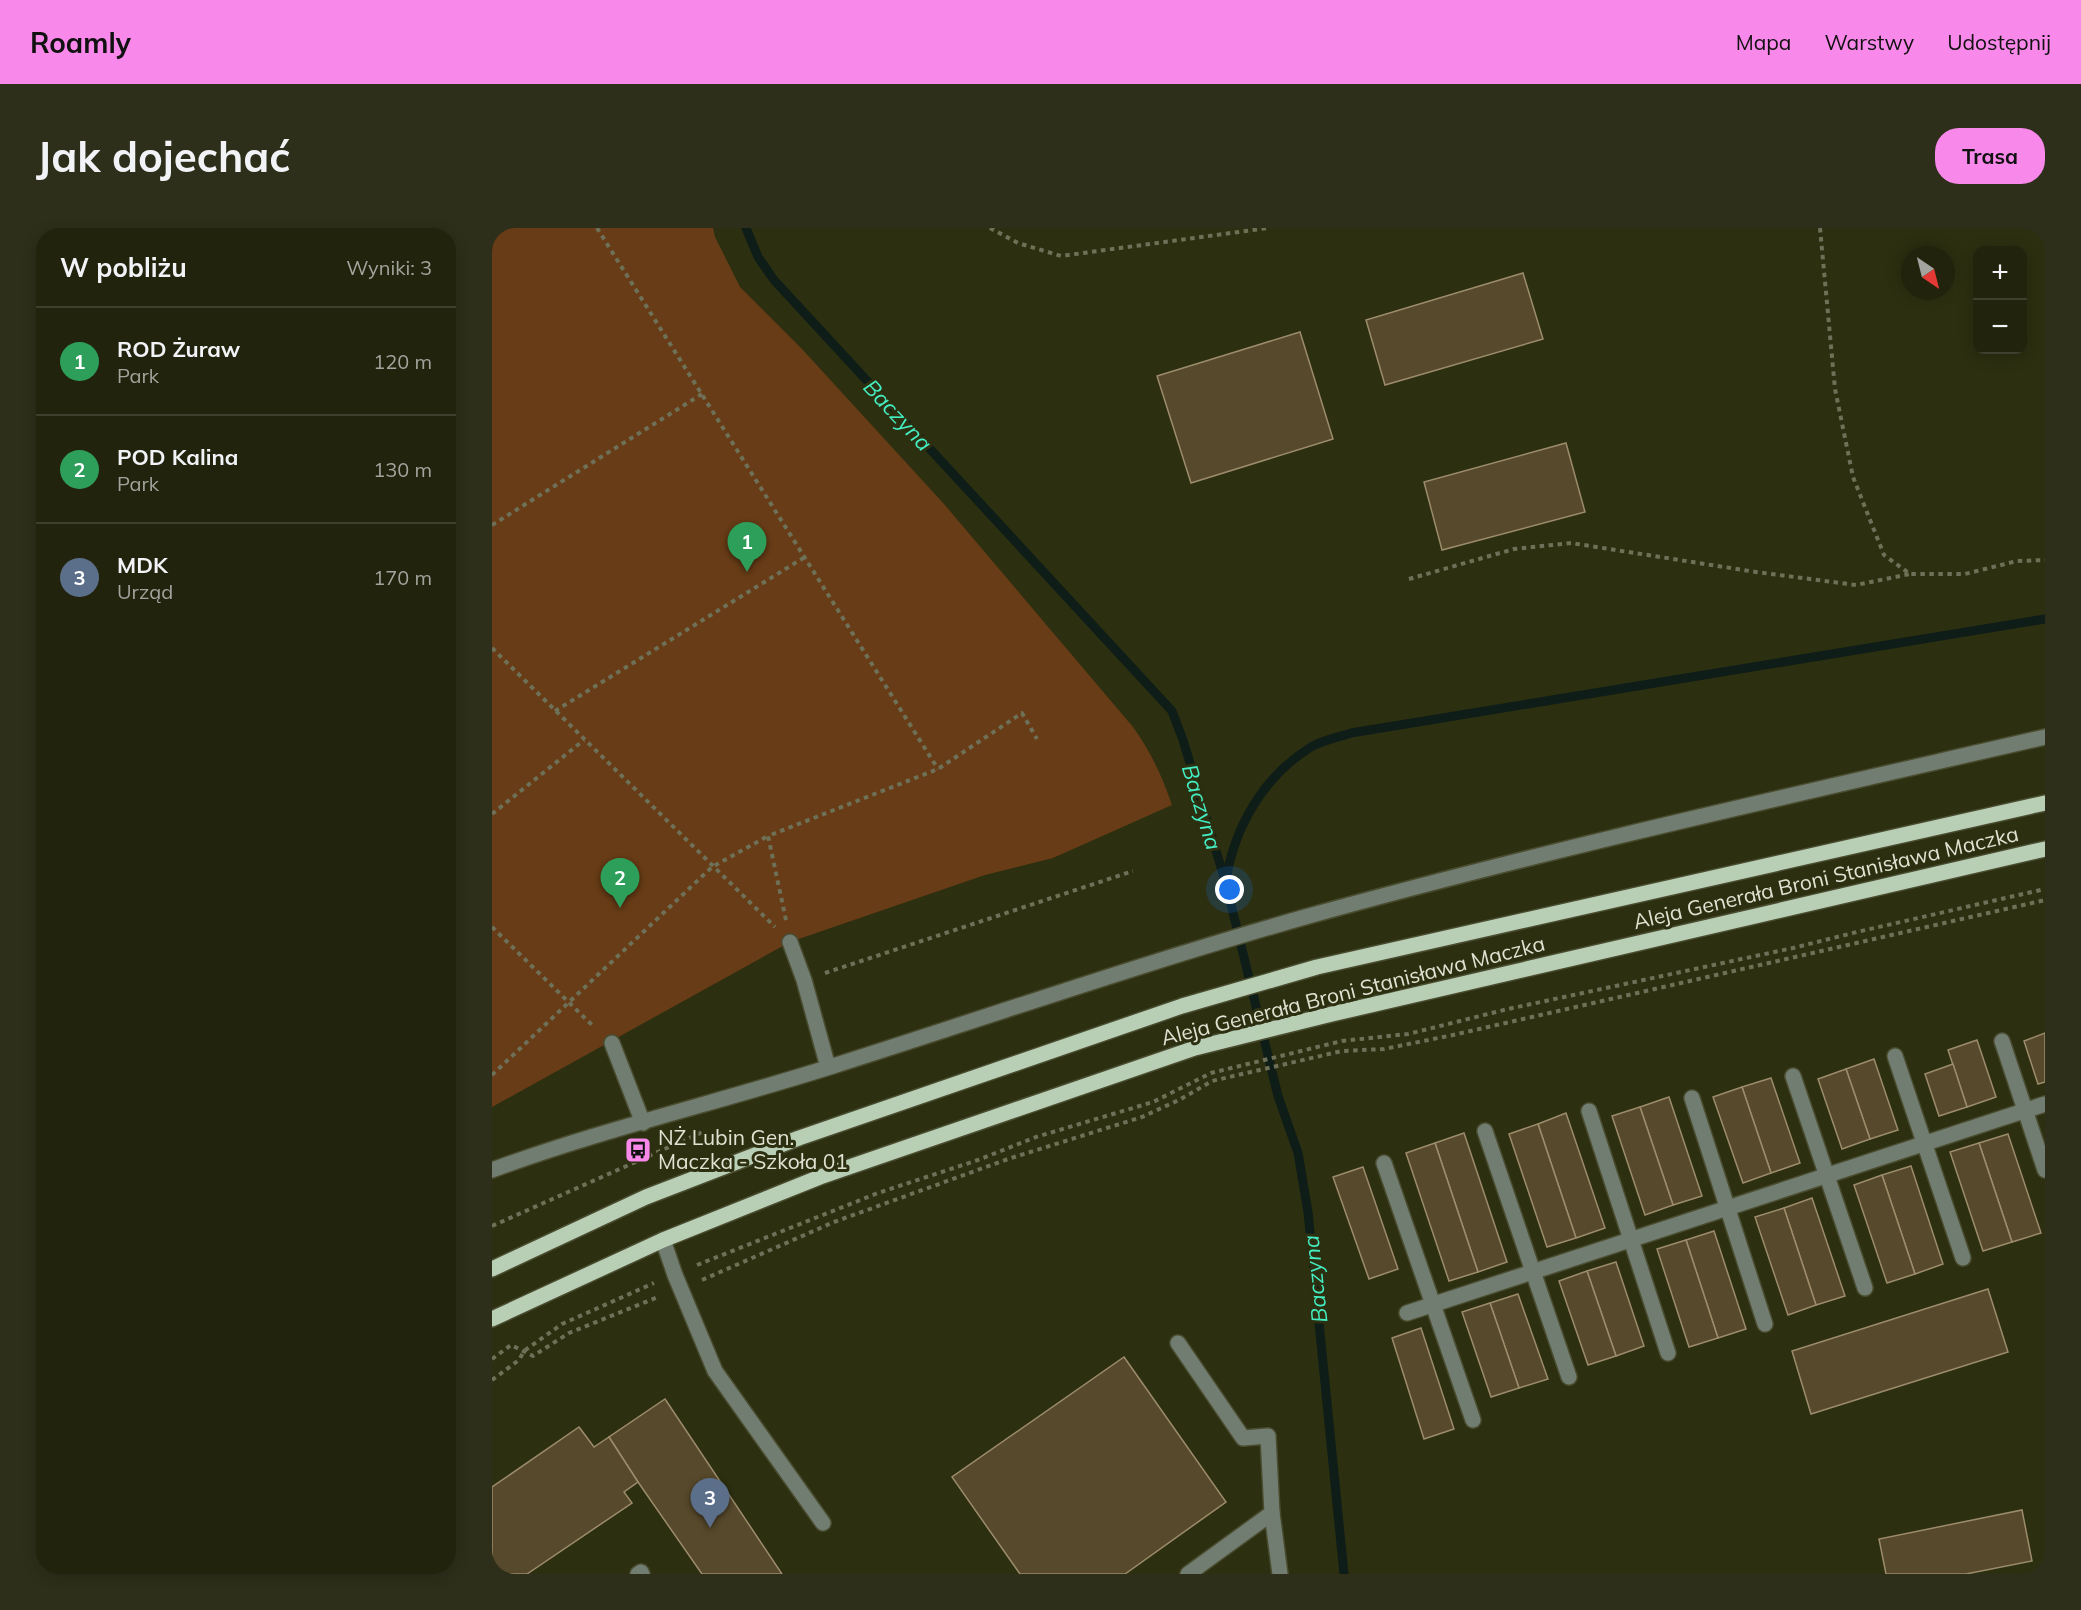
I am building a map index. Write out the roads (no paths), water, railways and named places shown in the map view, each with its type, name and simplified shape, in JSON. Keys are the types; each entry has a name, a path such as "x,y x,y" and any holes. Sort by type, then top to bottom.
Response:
{"main road":[{"name":"Aleja Generała Broni Stanisława Maczka","path":"492,1269 646,1197 799,1138 1182,1006 1317,967 2045,803"},
{"name":"Aleja Generała Broni Stanisława Maczka","path":"492,1320 663,1240 820,1177 1195,1048 1332,1014 2045,849"}],"street":[{"path":"492,1170 556,1146 828,1068 1156,961 1307,917 1658,826 2045,737"},
{"path":"790,942 804,980 828,1068"},
{"path":"2002,1041 2045,1170"},
{"path":"612,1042 642,1123"},
{"path":"1895,1056 1963,1258"},
{"path":"1793,1076 1865,1288"},
{"path":"1692,1098 1765,1324"},
{"path":"1407,1313 2045,1104"},
{"path":"1589,1111 1668,1353"},
{"path":"1485,1131 1569,1377"},
{"path":"1384,1163 1473,1420"},
{"path":"663,1240 715,1371 823,1523"},
{"path":"1178,1343 1243,1438 1268,1436 1272,1513 1280,1574"},
{"path":"1188,1574 1206,1569 1272,1513"}],"waterway":[{"name":"Baczyna","path":"746,228 758,257 774,280 1172,711 1183,740 1226,884 1278,1096 1298,1153 1308,1212 1344,1574"},
{"path":"1226,881 1236,841 1254,805 1266,788 1294,759 1311,747 1351,733 2045,619"}],"place":[{"name":"ROD Żuraw","path":"747,572"},
{"name":"POD Kalina","path":"620,908"},
{"name":"NŻ Lubin Gen. Maczka - Szkoła 01","path":"638,1150"},
{"name":"MDK","path":"710,1528"}]}
